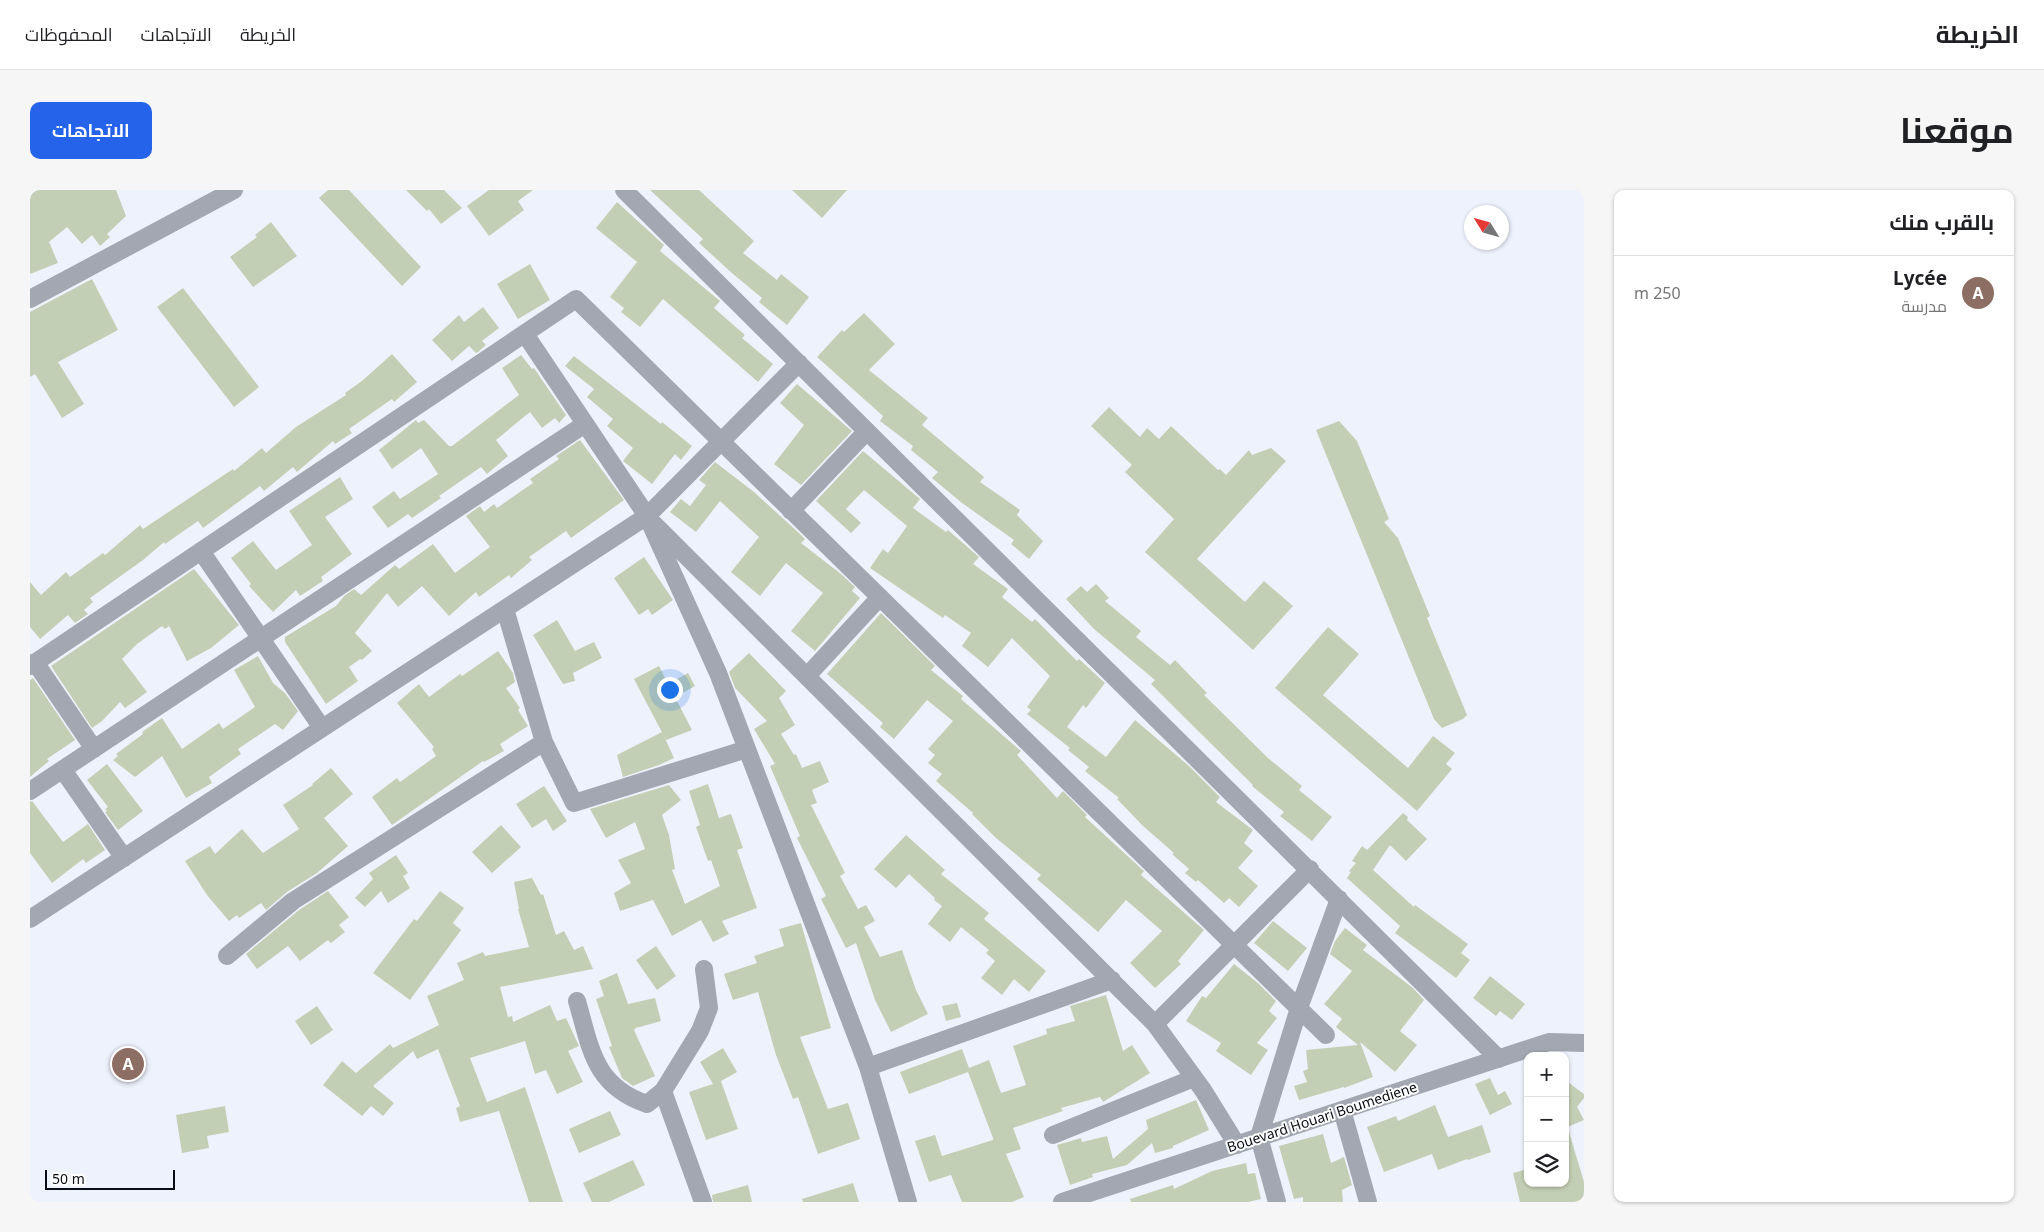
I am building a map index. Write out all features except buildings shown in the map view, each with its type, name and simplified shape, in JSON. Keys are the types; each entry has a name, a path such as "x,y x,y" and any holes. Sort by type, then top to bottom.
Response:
{"street":[{"path":"30,299 234,190"},
{"path":"624,190 1499,1058"},
{"path":"94,749 32,664 576,299 1326,1035"},
{"path":"525,334 647,516 718,673 868,1067 908,1202"},
{"path":"30,919 647,516 799,363"},
{"path":"30,792 585,424"},
{"path":"791,510 867,431"},
{"path":"647,516 1154,1024 1194,1078 1237,1145"},
{"path":"201,551 322,728"},
{"path":"807,676 880,597"},
{"path":"505,609 544,742 574,803 747,749"},
{"path":"227,956 293,901 544,742"},
{"path":"63,770 124,858"},
{"path":"1154,1024 1310,869"},
{"path":"1277,1202 1259,1137 1299,1008 1339,899"},
{"path":"577,1001 594,1061 611,1084 631,1099 647,1104 663,1091 700,1032 709,1008 704,969"},
{"path":"868,1067 1112,980"},
{"name":"Bouevard Houari Boumediene","path":"1062,1202 1549,1042 1584,1044"},
{"path":"1053,1136 1194,1078"},
{"path":"663,1091 703,1202"},
{"path":"1342,1110 1368,1202"}],"place":[{"name":"Lycée","path":"128,1064"}]}
